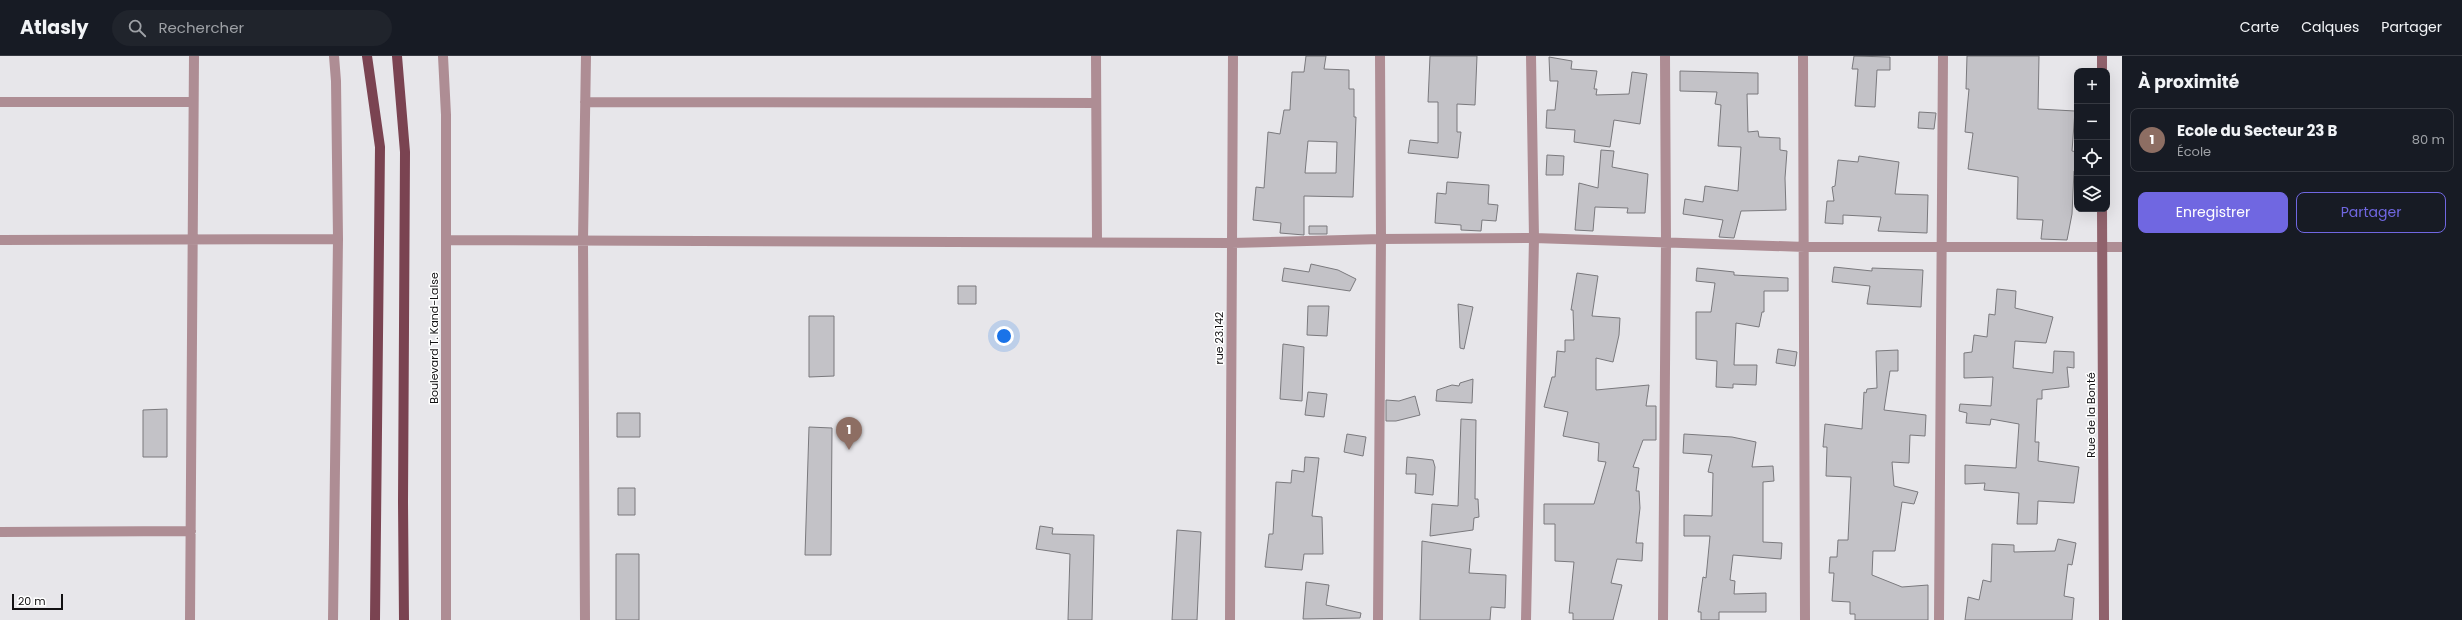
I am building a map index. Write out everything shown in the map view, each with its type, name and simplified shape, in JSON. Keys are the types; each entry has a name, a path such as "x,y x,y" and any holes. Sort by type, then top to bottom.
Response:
{"main road":[{"path":"367,56 380,147 375,620"},
{"path":"397,56 405,152 402,502 404,620"}],"street":[{"path":"190,620 194,56"},
{"path":"333,620 338,239 336,81 334,56"},
{"name":"Boulevard T. Kand-Lalse","path":"443,56 446,115 446,620"},
{"path":"585,620 583,240 586,56"},
{"path":"1096,56 1097,241"},
{"name":"rue 23.142","path":"1230,620 1233,56"},
{"path":"1378,620 1381,239 1380,56"},
{"path":"1526,620 1534,238 1531,56"},
{"path":"1663,620 1666,243 1665,56"},
{"path":"1803,56 1805,620"},
{"path":"1939,620 1944,56"},
{"path":"2102,56 2102,68"},
{"path":"0,102 194,102"},
{"path":"585,102 1096,103"},
{"name":"Rue de la Bonté","path":"2102,212 2104,620"},
{"path":"446,240 1097,241 1231,243 1381,239 1534,238 1804,247 1943,245 2122,247"},
{"path":"0,240 338,239"},
{"path":"0,532 190,531"}],"building":[{"path":"1306,56 1326,56 1324,69 1349,70 1349,89 1354,89 1354,117 1356,117 1353,197 1304,196 1304,235 1280,233 1281,223 1253,220 1256,187 1264,188 1268,132 1280,134 1284,110 1290,110 1292,72 1304,72","holes":["1308,141 1337,142 1336,173 1305,173"]},
{"path":"1430,56 1477,56 1475,105 1457,104 1457,132 1461,132 1458,158 1408,153 1410,140 1438,143 1438,102 1428,102"},
{"path":"1854,56 1890,57 1890,70 1877,70 1875,107 1855,106 1858,69 1852,69"},
{"path":"1967,56 2039,56 2038,109 2074,111 2072,151 2074,151 2074,171 2072,214 2067,240 2041,239 2043,220 2017,219 2018,177 1968,169 1973,133 1965,132 1969,89 1966,89"},
{"path":"1549,57 1572,61 1571,69 1597,71 1594,89 1597,89 1596,95 1629,94 1632,72 1647,74 1640,124 1614,120 1610,147 1574,142 1575,130 1546,128 1547,110 1555,110 1558,81 1550,81"},
{"path":"1680,71 1758,73 1758,94 1747,94 1748,132 1758,131 1759,137 1780,138 1780,150 1787,151 1785,178 1786,210 1741,211 1734,238 1719,237 1723,220 1683,214 1685,199 1703,202 1705,186 1738,191 1741,147 1718,146 1721,105 1715,104 1717,92 1680,91"},
{"path":"1919,112 1936,113 1934,129 1918,128"},
{"path":"1601,150 1614,151 1612,167 1648,174 1645,213 1627,213 1628,208 1595,207 1593,231 1575,230 1579,183 1598,188"},
{"path":"1547,155 1564,156 1563,175 1546,175"},
{"path":"1859,156 1899,162 1895,194 1928,195 1927,233 1878,231 1881,217 1843,215 1843,224 1825,223 1827,201 1834,201 1832,187 1835,186 1838,160 1858,162"},
{"path":"1447,182 1489,185 1488,204 1498,205 1496,221 1482,220 1481,231 1461,230 1461,225 1435,223 1437,193 1446,194"},
{"path":"1309,226 1327,226 1327,234 1309,234"},
{"path":"1311,264 1338,270 1356,279 1350,291 1282,281 1284,268 1309,272"},
{"path":"1834,267 1872,271 1872,268 1923,270 1921,307 1867,304 1870,286 1832,282"},
{"path":"1697,268 1734,272 1734,275 1788,278 1788,291 1764,291 1764,312 1762,312 1759,327 1736,323 1734,365 1757,365 1756,385 1733,384 1733,388 1716,387 1717,361 1696,359 1696,312 1711,312 1715,283 1696,281"},
{"path":"1577,273 1598,276 1592,316 1620,318 1619,335 1613,362 1596,358 1596,390 1649,385 1646,406 1656,406 1656,440 1643,440 1633,467 1639,468 1636,491 1639,491 1640,508 1636,543 1643,543 1642,561 1617,559 1611,583 1622,585 1613,620 1573,620 1573,613 1569,613 1574,562 1555,561 1555,524 1544,524 1544,504 1594,504 1606,462 1598,461 1599,443 1563,436 1568,412 1544,407 1552,377 1555,377 1557,351 1565,352 1565,340 1574,340 1573,310 1571,310"},
{"path":"958,286 976,286 976,304 958,304"},
{"path":"1997,289 2016,291 2015,308 2053,317 2046,343 2015,341 2013,368 2053,373 2054,351 2074,352 2074,368 2067,367 2069,387 2042,390 2042,399 2037,399 2035,442 2039,442 2038,461 2079,467 2074,503 2038,501 2037,524 2017,524 2019,493 1984,490 1985,483 1965,484 1965,465 2016,468 2019,424 1991,419 1990,425 1966,423 1967,413 1959,411 1960,404 1991,406 1993,377 1964,378 1964,353 1972,352 1974,335 1987,337 1989,314 1995,315"},
{"path":"1458,304 1473,307 1464,349 1460,348"},
{"path":"1308,306 1329,306 1327,336 1307,335"},
{"path":"809,316 834,316 834,376 809,377"},
{"path":"1283,344 1304,347 1302,401 1280,399"},
{"path":"1778,349 1797,352 1795,366 1776,363"},
{"path":"1898,350 1898,371 1890,371 1884,410 1926,415 1925,436 1910,435 1909,463 1892,462 1894,486 1918,492 1914,504 1902,502 1895,551 1873,551 1872,575 1902,587 1928,585 1928,620 1855,620 1855,614 1850,614 1850,602 1832,601 1834,573 1829,573 1830,557 1837,557 1838,540 1848,540 1851,477 1826,476 1827,447 1823,447 1825,424 1862,429 1864,392 1866,393 1867,389 1877,388 1876,351"},
{"path":"1473,379 1472,403 1436,401 1437,390 1452,385 1459,386 1460,383"},
{"path":"1308,392 1327,394 1324,417 1305,415"},
{"path":"1415,396 1420,415 1396,421 1386,421 1386,400 1399,401"},
{"path":"167,409 167,457 143,457 143,410"},
{"path":"617,413 640,413 640,437 617,437"},
{"path":"1461,419 1476,420 1475,499 1478,499 1479,517 1474,518 1473,530 1430,536 1432,504 1458,506"},
{"path":"809,427 832,428 831,555 805,555"},
{"path":"1347,434 1366,437 1363,456 1344,452"},
{"path":"1684,434 1732,437 1756,442 1752,467 1773,466 1774,481 1763,482 1763,542 1782,543 1781,559 1733,555 1730,580 1735,581 1734,594 1766,593 1766,612 1719,612 1719,620 1701,620 1701,612 1698,612 1703,577 1706,578 1710,536 1684,536 1684,515 1712,516 1713,473 1708,472 1712,455 1683,453"},
{"path":"1305,457 1319,458 1312,516 1322,517 1323,554 1304,554 1302,570 1265,567 1269,534 1273,534 1276,482 1291,483 1292,470 1304,472"},
{"path":"1407,457 1433,460 1435,467 1433,495 1415,493 1416,474 1406,474"},
{"path":"618,488 635,488 635,515 618,515"},
{"path":"1040,526 1053,528 1052,534 1094,535 1092,620 1068,620 1070,554 1036,549"},
{"path":"1177,530 1201,532 1197,620 1172,620"},
{"path":"2058,539 2076,543 2072,565 2068,564 2064,596 2074,598 2072,620 1965,620 1968,597 1979,600 1983,580 1991,582 1992,544 2014,545 2014,552 2055,551"},
{"path":"1422,541 1471,549 1469,573 1506,575 1505,608 1491,607 1490,620 1420,620"},
{"path":"616,554 639,554 639,620 616,620"},
{"path":"1306,582 1329,585 1326,605 1361,613 1360,618 1303,619"}],"place":[{"name":"Ecole du Secteur 23 B","path":"849,450"}]}
